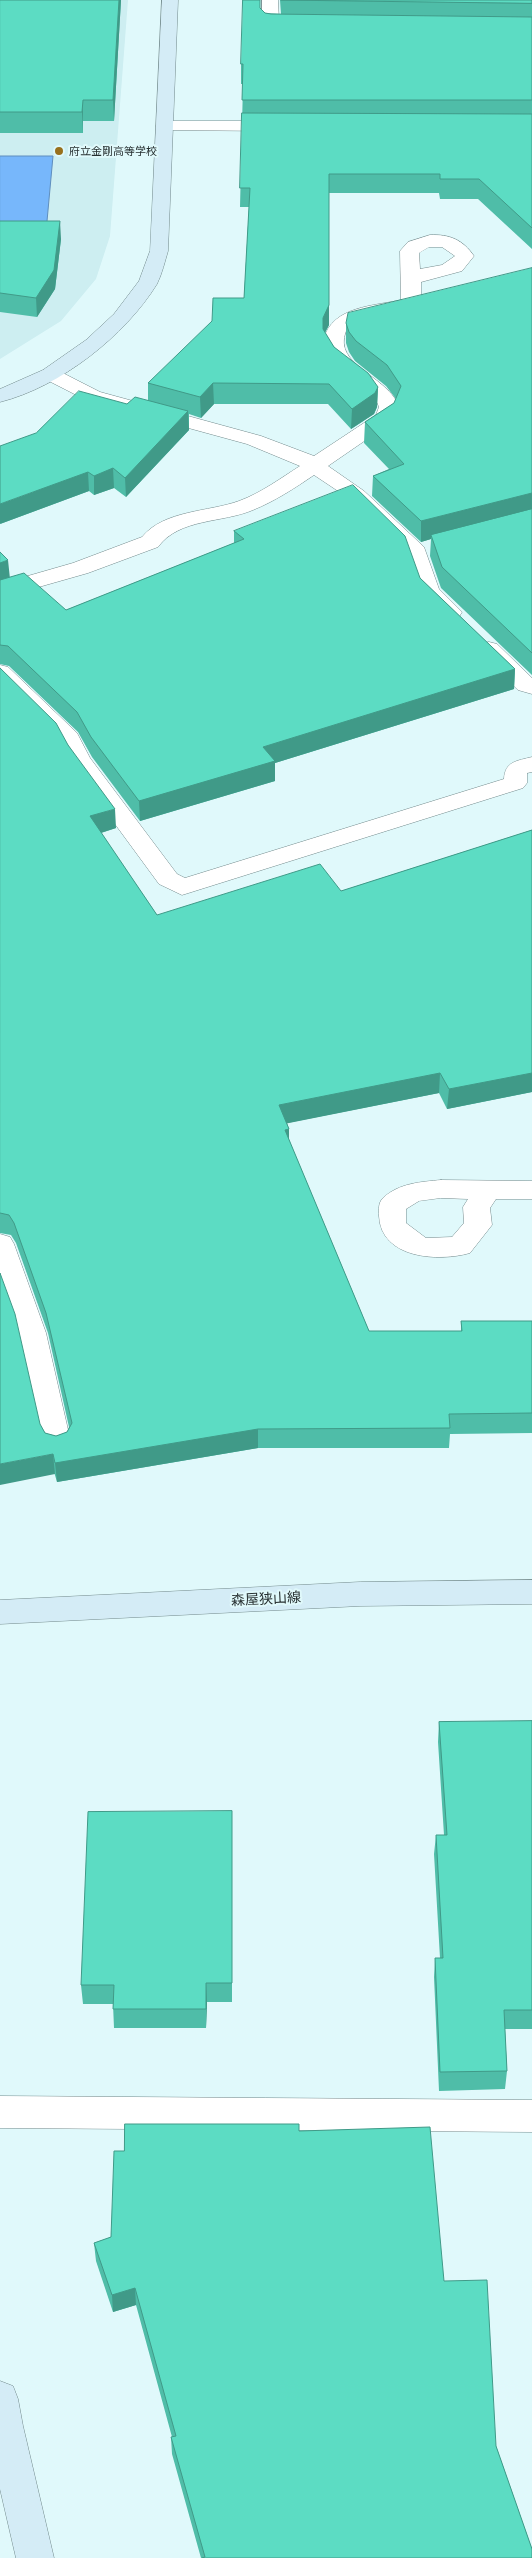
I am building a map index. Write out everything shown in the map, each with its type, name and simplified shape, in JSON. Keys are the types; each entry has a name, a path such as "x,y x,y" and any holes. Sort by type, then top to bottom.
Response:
{"street":[{"path":"0,396 50,374 93,344 121,318 148,282 159,251 170,0"},
{"path":"270,0 271,26 310,26"},
{"path":"165,126 294,126"},
{"path":"0,591 50,575 80,568 150,542 157,533 204,514 245,506 315,467 384,418 389,407 385,396 366,379 352,372 332,347 333,336 338,326 351,318 411,303 411,280"},
{"path":"50,374 93,396 254,440 304,460 315,467 357,495 425,550 429,591 526,685 532,687"},
{"path":"0,672 69,738 79,760 168,879 182,887 514,783 516,769 532,764"},
{"path":"487,1192 532,1190"},
{"path":"0,1244 32,1333 57,1443"},
{"name":"森屋狭山線","path":"0,1612 360,1594 532,1592"},
{"path":"0,2112 532,2116"},
{"path":"0,2399 4,2426 35,2558"}],"shaded area":[{"name":"府立金剛高等学校","path":"0,0 128,0 110,236 96,279 61,321 0,359"}],"water":[{"path":"0,156 53,156 46,232 0,232"}],"building":[{"path":"0,0 119,0 113,100 83,100 82,112 0,112"},
{"path":"243,0 260,0 260,8 265,13 271,14 532,17 532,100 242,100"},
{"path":"281,0 532,0 532,3"},
{"path":"242,113 532,114 532,228 479,179 440,179 440,174 329,174 329,305 323,318 323,329 334,347 368,373 378,387 375,393 352,409 329,384 213,383 200,397 148,383 212,321 213,298 244,298 250,188 240,188"},
{"path":"0,221 60,221 54,270 36,298 0,293"},
{"path":"532,268 532,493 421,521 373,476 404,464 365,422 394,403 401,386 387,365 356,341 349,332 346,323 348,313"},
{"path":"79,391 127,404 135,397 188,411 125,478 113,468 94,476 88,472 0,504 0,446 36,433"},
{"path":"353,485 405,536 420,578 515,669 263,747 275,761 139,801 91,737 77,712 8,646 0,645 0,580 24,573 66,610 244,539 234,531"},
{"path":"532,509 532,653 442,567 431,535"},
{"path":"0,552 8,560 0,563"},
{"path":"0,668 56,723 68,745 115,809 90,816 157,915 320,864 341,891 532,830 532,1073 449,1089 440,1073 279,1105 289,1129 285,1130 369,1331 462,1331 461,1321 532,1321 532,1413 449,1414 450,1428 258,1429 55,1463 53,1454 0,1464 0,1273 15,1314 40,1424 45,1433 56,1436 67,1432 72,1423 46,1313 14,1223 9,1215 0,1213"},
{"path":"532,1721 532,2010 504,2010 507,2071 440,2072 435,1958 443,1958 436,1835 447,1835 439,1722"},
{"path":"232,1811 232,1983 206,1983 206,2009 113,2009 114,1985 81,1985 88,1812"},
{"path":"125,2124 299,2124 299,2131 430,2127 444,2281 487,2280 496,2446 532,2549 532,2558 202,2558 205,2557 171,2437 176,2436 135,2288 112,2295 94,2243 111,2237 114,2151 124,2151"}],"place":[{"name":"府立金剛高等学校","path":"59,151"}]}
